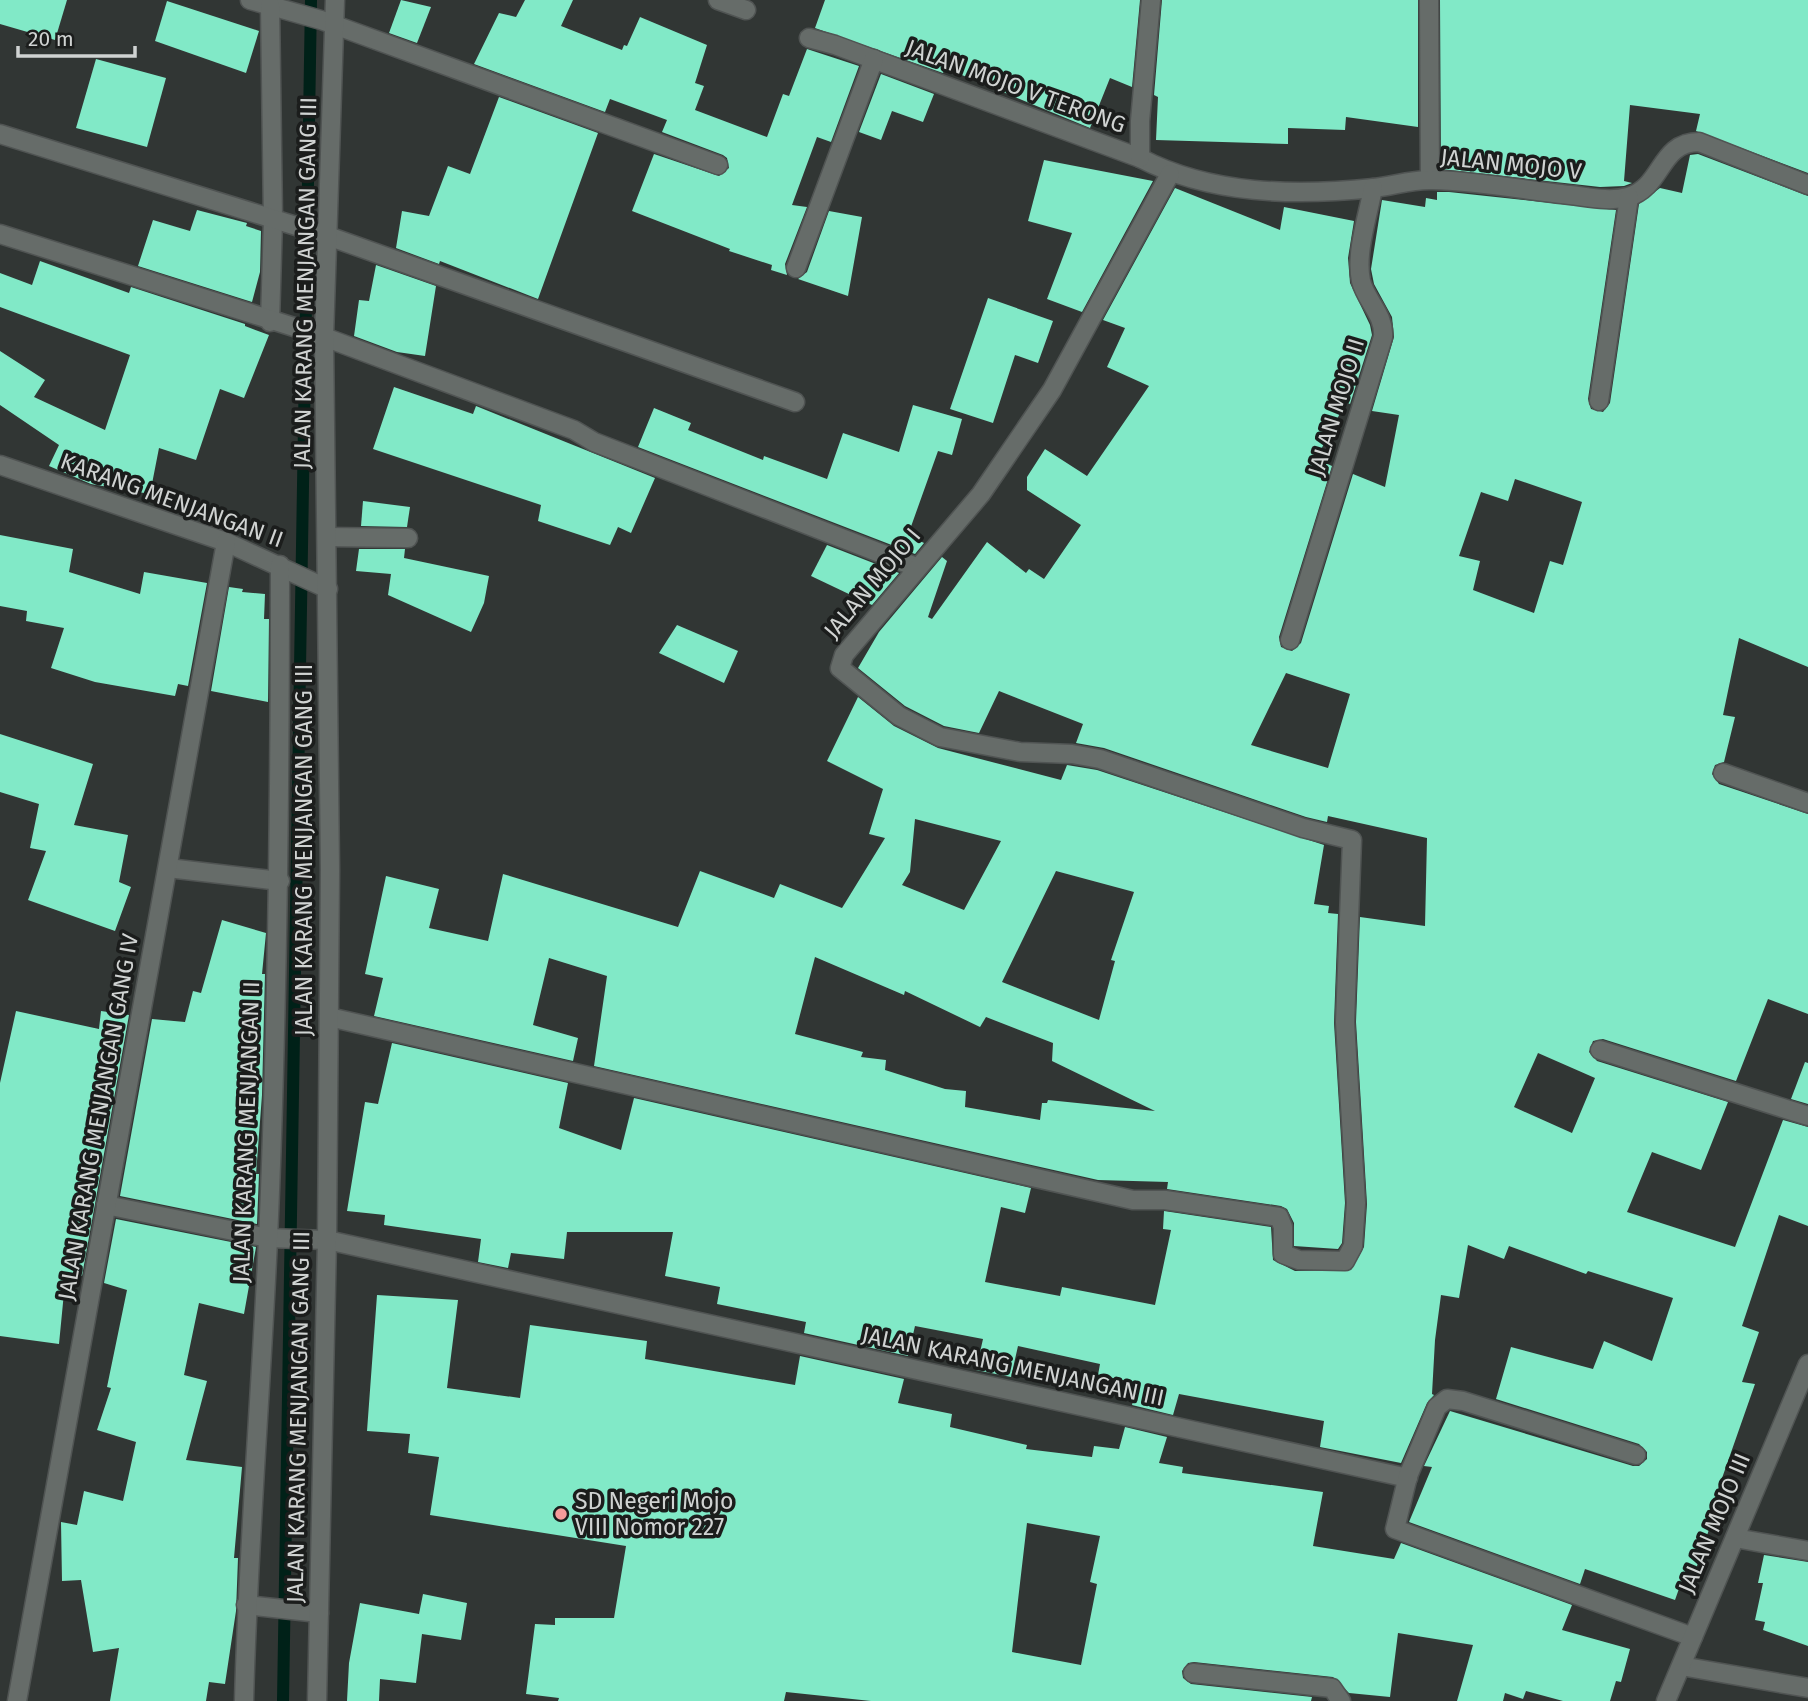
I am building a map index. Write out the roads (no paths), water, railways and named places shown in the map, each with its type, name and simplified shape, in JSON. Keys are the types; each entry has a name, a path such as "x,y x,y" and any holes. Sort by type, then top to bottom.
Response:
{"street":[{"path":"250,0 328,22 718,164"},
{"name":"JALAN KARANG MENJANGAN GANG III","path":"317,1701 313,1612 329,1017 327,537 320,336 328,22 335,0"},
{"path":"718,0 746,10"},
{"path":"1140,158 1140,121 1151,0"},
{"path":"1429,0 1430,180"},
{"path":"273,322 278,8"},
{"name":"JALAN MOJO V TERONG","path":"809,38 874,59 1140,158"},
{"name":"JALAN MOJO V TERONG","path":"796,268 874,59"},
{"path":"0,134 323,235 795,402"},
{"path":"1599,401 1629,197 1643,191 1680,143 1699,142 1808,186"},
{"name":"JALAN MOJO V","path":"1140,158 1170,174 1231,189 1256,191 1373,188 1430,180 1613,200 1629,197"},
{"name":"JALAN MOJO I","path":"329,1017 1133,1200 1165,1200 1279,1217 1283,1227 1283,1254 1299,1260 1345,1261 1353,1246 1356,1203 1345,1022 1352,840 1303,828 1100,759 963,743 940,737 899,716 843,673 841,660 916,567 981,494 1052,390 1170,174"},
{"name":"JALAN MOJO II","path":"1290,640 1383,337 1379,315 1364,290 1359,270 1373,188"},
{"path":"0,234 320,336 574,430 600,445 916,567"},
{"name":"KARANG MENJANGAN II","path":"0,465 226,542 326,589"},
{"path":"327,537 408,538"},
{"name":"JALAN KARANG MENJANGAN GANG IV","path":"17,1701 226,542"},
{"name":"JALAN KARANG MENJANGAN II","path":"244,1701 252,1606 271,1238 284,567"},
{"path":"1723,773 1808,803"},
{"path":"168,868 280,881"},
{"path":"1600,1050 1808,1116"},
{"name":"JALAN KARANG MENJANGAN III","path":"106,1205 271,1238 322,1240 1408,1478"},
{"name":"JALAN MOJO III","path":"1666,1701 1803,1387 1808,1364"},
{"path":"1636,1455 1452,1399 1437,1407 1408,1478 1395,1527 1398,1531 1693,1637"},
{"path":"1735,1538 1808,1551"},
{"path":"252,1606 313,1612"},
{"path":"1681,1666 1808,1688"},
{"path":"1193,1673 1332,1688 1341,1701"}],"waterway":[{"path":"283,1701 311,0"}],"place":[{"name":"SD Negeri Mojo VIII Nomor 227","path":"561,1514"}]}
